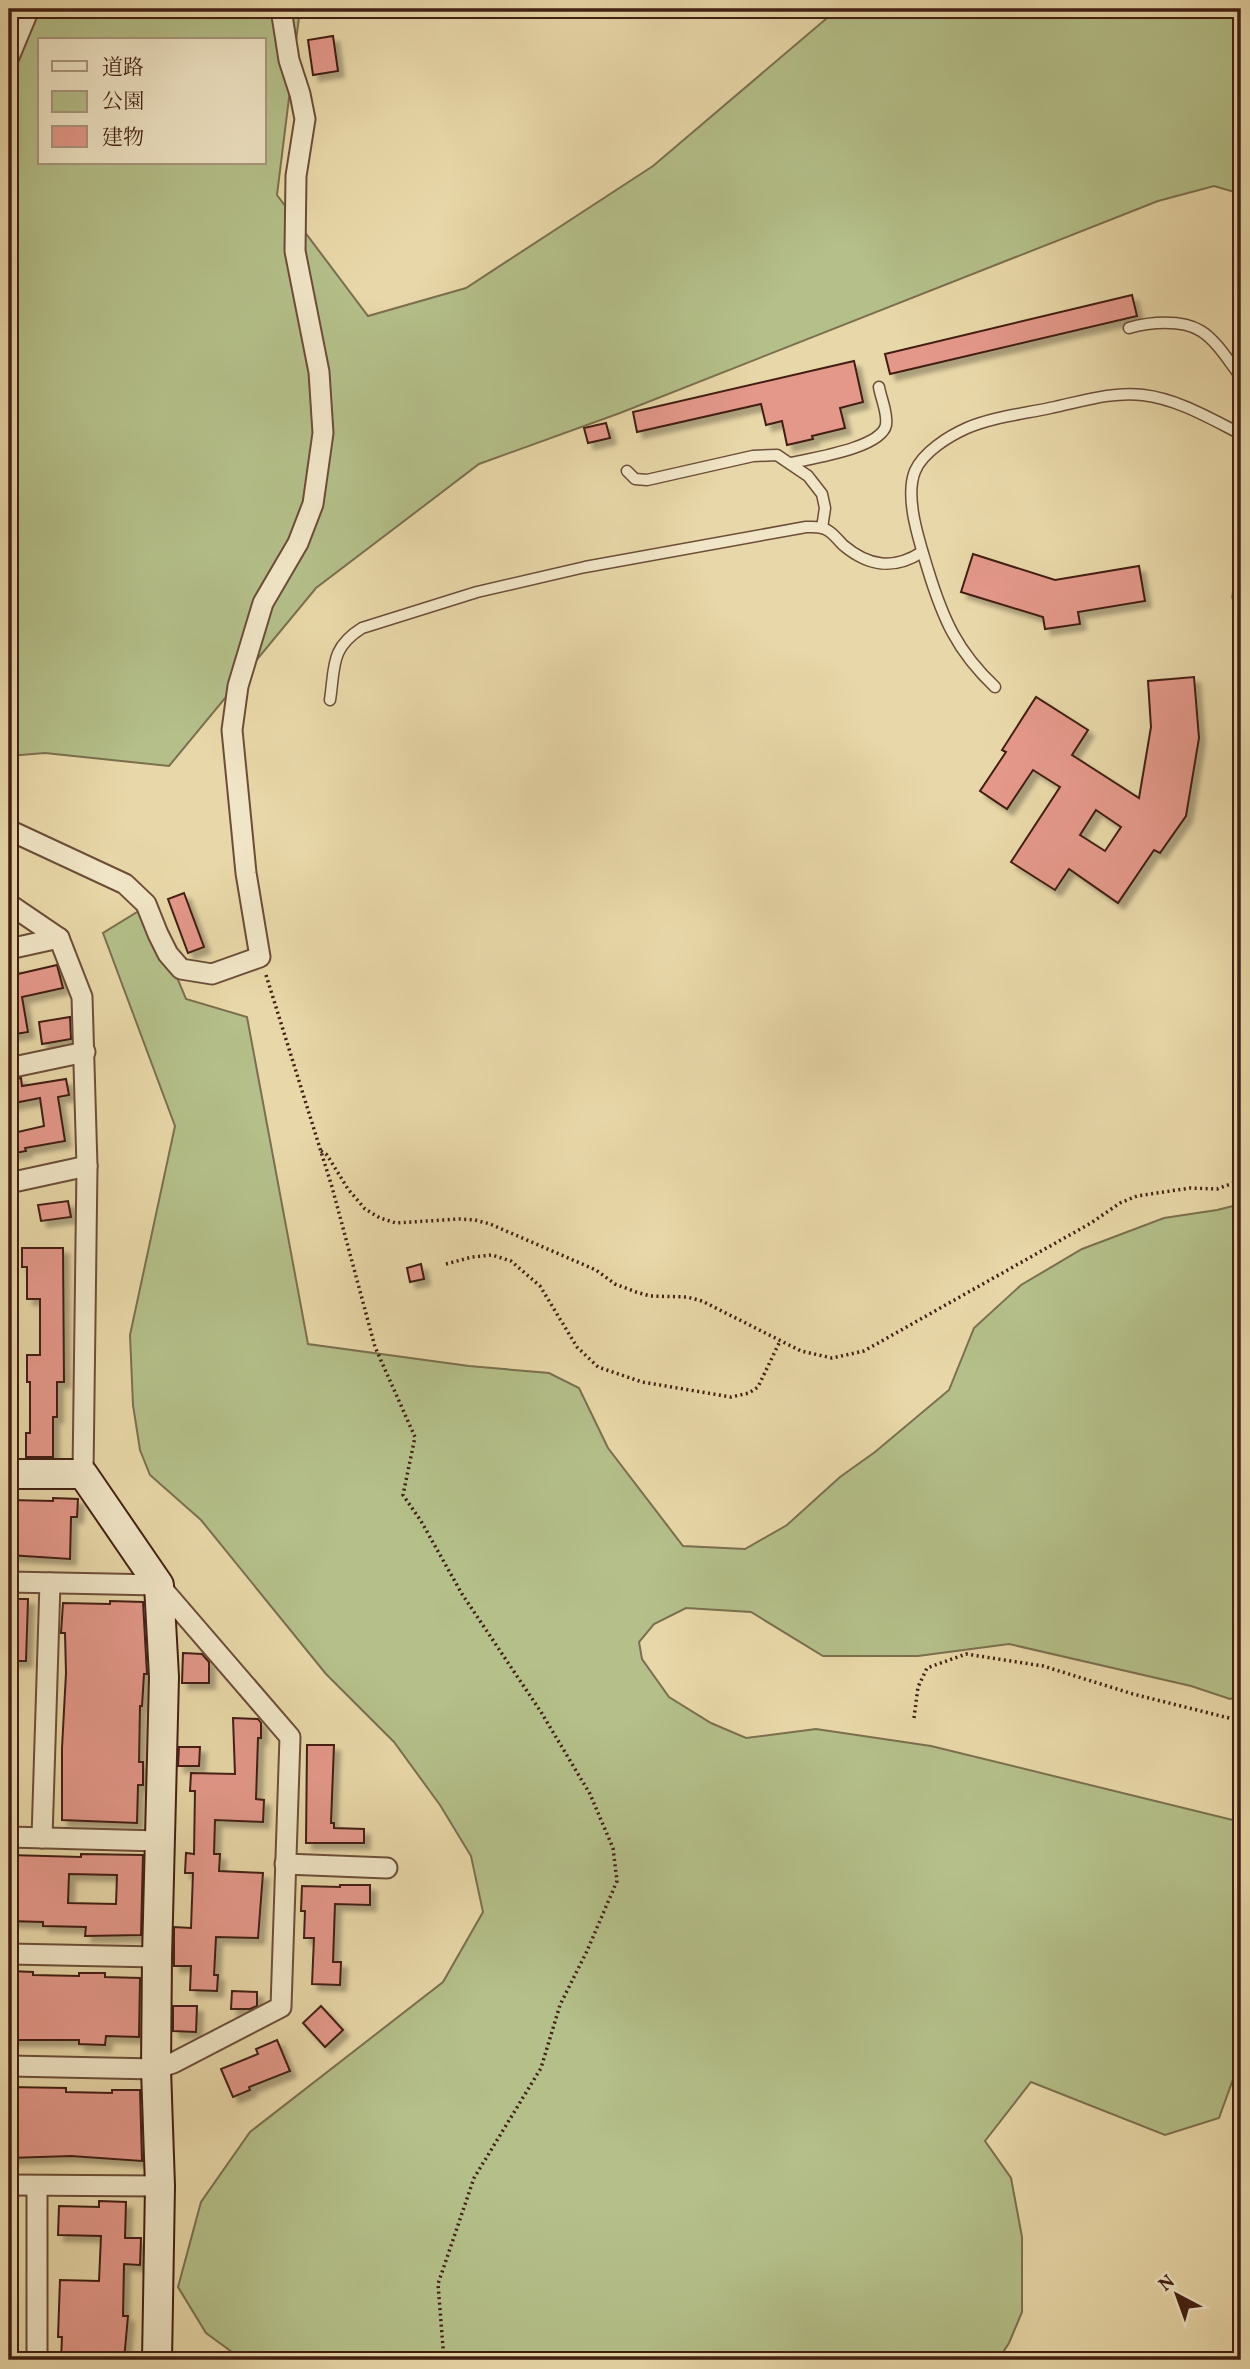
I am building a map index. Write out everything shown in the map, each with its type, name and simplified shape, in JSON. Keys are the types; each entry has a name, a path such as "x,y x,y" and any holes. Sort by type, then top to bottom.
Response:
{"street":[{"path":"9,57 29,9"},
{"path":"9,830 125,884 146,904 168,954 181,969 212,974 260,957 246,873 232,730 238,686 263,603 298,543 313,504 323,433 319,372 295,251 296,176 305,119 289,60 281,9"},
{"path":"9,904 59,938 82,997 87,1166 83,1474 159,1585 290,1737 281,2007 173,2063 156,2069 9,2066"},
{"path":"9,949 59,938"},
{"path":"9,1068 85,1052"},
{"path":"9,1183 87,1166"},
{"path":"9,1474 83,1474"},
{"path":"9,1582 159,1585"},
{"path":"42,1838 50,1583"},
{"path":"157,2360 160,2186 156,2069 157,1957 164,1677 159,1585"},
{"path":"9,1837 159,1841"},
{"path":"285,1864 387,1868"},
{"path":"9,1954 157,1957"},
{"path":"9,2185 160,2186"},
{"path":"37,2186 37,2360"}],"lane":[{"path":"1129,328 1145,323 1163,323 1200,330 1214,342 1241,377"},
{"path":"791,463 841,451 874,440 883,433 886,415 879,387"},
{"path":"995,687 970,662 955,640 934,593 922,552 911,499 915,471 928,454 945,440 967,428 994,419 1118,393 1161,398 1241,434"},
{"path":"627,471 635,479 647,480 753,456 777,455 808,476 822,494 825,508 822,528"},
{"path":"330,701 339,647 348,637 362,628 477,592 586,567 806,527 828,530 857,556 881,564 898,564 922,552"},
{"path":"1241,569 1238,597 1241,610"}],"path":[{"path":"260,957 321,1151 375,1347 415,1437 403,1495 421,1521 462,1594 541,1712 590,1794 613,1848 617,1881 560,2005 541,2067 474,2178 438,2284 444,2360"},
{"path":"321,1151 327,1155 348,1189 365,1209 380,1218 396,1223 459,1219 490,1224 596,1270 615,1284 650,1296 687,1297 702,1301 801,1351 832,1359 864,1351 1091,1223 1120,1203 1137,1196 1190,1188 1217,1189 1241,1180"},
{"path":"446,1264 492,1255 511,1261 540,1286 577,1347 598,1367 642,1382 731,1397 749,1393 758,1387 780,1341"},
{"path":"914,1718 918,1687 927,1668 966,1654 1043,1666 1133,1694 1241,1721"}],"green space":[{"path":"9,9 300,9 277,195 368,316 466,288 653,166 827,18 843,9 1241,9 1241,194 1214,186 1158,201 620,413 479,464 316,588 169,766 45,753 9,756"},
{"path":"147,906 186,999 247,1017 308,1344 469,1366 549,1373 579,1388 608,1448 683,1546 745,1549 787,1525 840,1477 875,1452 949,1390 974,1328 1021,1285 1082,1249 1164,1218 1241,1204 1241,1696 1230,1699 1191,1686 1009,1644 918,1656 823,1656 751,1612 686,1608 654,1624 639,1642 642,1659 669,1697 711,1723 746,1738 816,1729 931,1746 1241,1822 1241,2057 1219,2118 1165,2135 1031,2082 985,2141 1011,2178 1022,2237 1022,2312 1009,2343 998,2360 243,2360 206,2333 178,2287 201,2202 250,2132 443,1982 483,1912 471,1856 440,1805 394,1742 326,1674 201,1520 150,1475 140,1450 133,1405 130,1335 175,1126 103,933"}],"building":[{"path":"333,36 338,71 313,75 308,40"},
{"path":"1132,295 1137,316 890,374 885,354"},
{"path":"854,361 863,402 840,408 845,428 812,436 813,439 787,445 782,421 766,425 761,404 637,432 633,412"},
{"path":"606,423 610,438 588,443 584,428"},
{"path":"973,554 1055,580 1139,566 1145,601 1078,612 1080,624 1045,629 1043,617 961,592"},
{"path":"1194,677 1199,738 1186,816 1160,853 1154,850 1118,903 1069,869 1055,890 1011,862 1060,787 1033,770 1007,809 980,791 1006,752 1002,750 1036,697 1088,730 1072,755 1139,798 1151,727 1148,681","holes":["1096,810 1121,827 1105,851 1080,835"]},
{"path":"184,893 204,947 188,953 168,899"},
{"path":"57,965 63,988 22,997 28,1032 9,1035 9,968 17,967 18,974"},
{"path":"70,1017 71,1039 42,1044 39,1022"},
{"path":"21,1078 22,1086 66,1079 69,1095 58,1097 65,1141 25,1148 26,1151 9,1154 9,1134 44,1126 40,1098 9,1104 9,1080"},
{"path":"68,1201 71,1217 41,1221 38,1205"},
{"path":"22,1248 63,1248 64,1382 57,1382 57,1417 53,1417 53,1457 26,1457 26,1433 30,1433 27,1355 40,1355 40,1299 27,1299 27,1267 22,1267"},
{"path":"421,1264 424,1279 410,1282 407,1268"},
{"path":"53,1498 78,1499 77,1517 71,1517 70,1559 9,1555 10,1500 53,1501"},
{"path":"9,1599 28,1599 26,1661 9,1661"},
{"path":"110,1601 143,1602 147,1674 144,1674 140,1706 139,1762 143,1762 143,1785 138,1785 137,1823 62,1820 66,1673 65,1633 61,1633 63,1603 110,1604"},
{"path":"183,1653 202,1654 209,1662 209,1683 182,1683"},
{"path":"233,1718 258,1719 261,1723 256,1799 264,1800 263,1822 215,1820 214,1854 220,1854 219,1871 263,1873 258,1938 216,1937 214,1975 218,1975 217,1991 190,1990 191,1966 174,1966 174,1927 191,1928 193,1873 185,1873 186,1853 194,1854 195,1791 190,1791 191,1773 235,1774"},
{"path":"307,1745 334,1745 331,1823 334,1823 334,1828 364,1829 364,1843 306,1843"},
{"path":"179,1747 200,1747 199,1766 178,1766"},
{"path":"81,1854 143,1855 141,1935 85,1936 86,1927 43,1926 43,1922 9,1921 9,1855 81,1857","holes":["69,1874 117,1875 116,1904 68,1903"]},
{"path":"370,1885 370,1905 335,1904 333,1962 341,1962 340,1985 312,1984 314,1938 304,1938 302,1886"},
{"path":"9,1971 33,1972 33,1975 79,1976 79,1973 105,1973 105,1977 140,1978 139,2037 106,2036 105,2045 79,2044 79,2040 9,2040"},
{"path":"232,1991 257,1992 257,2006 250,2009 231,2009"},
{"path":"173,2006 197,2006 196,2032 173,2031"},
{"path":"321,2006 343,2030 325,2047 303,2023"},
{"path":"277,2040 290,2071 249,2087 250,2090 233,2097 221,2069 258,2054 256,2049"},
{"path":"9,2087 66,2088 66,2092 112,2093 112,2090 140,2090 142,2161 71,2156 9,2158"},
{"path":"99,2201 126,2202 125,2238 141,2238 140,2265 124,2264 123,2316 128,2316 124,2360 61,2360 62,2337 58,2337 60,2280 99,2281 101,2236 58,2235 59,2206 99,2207"}]}
